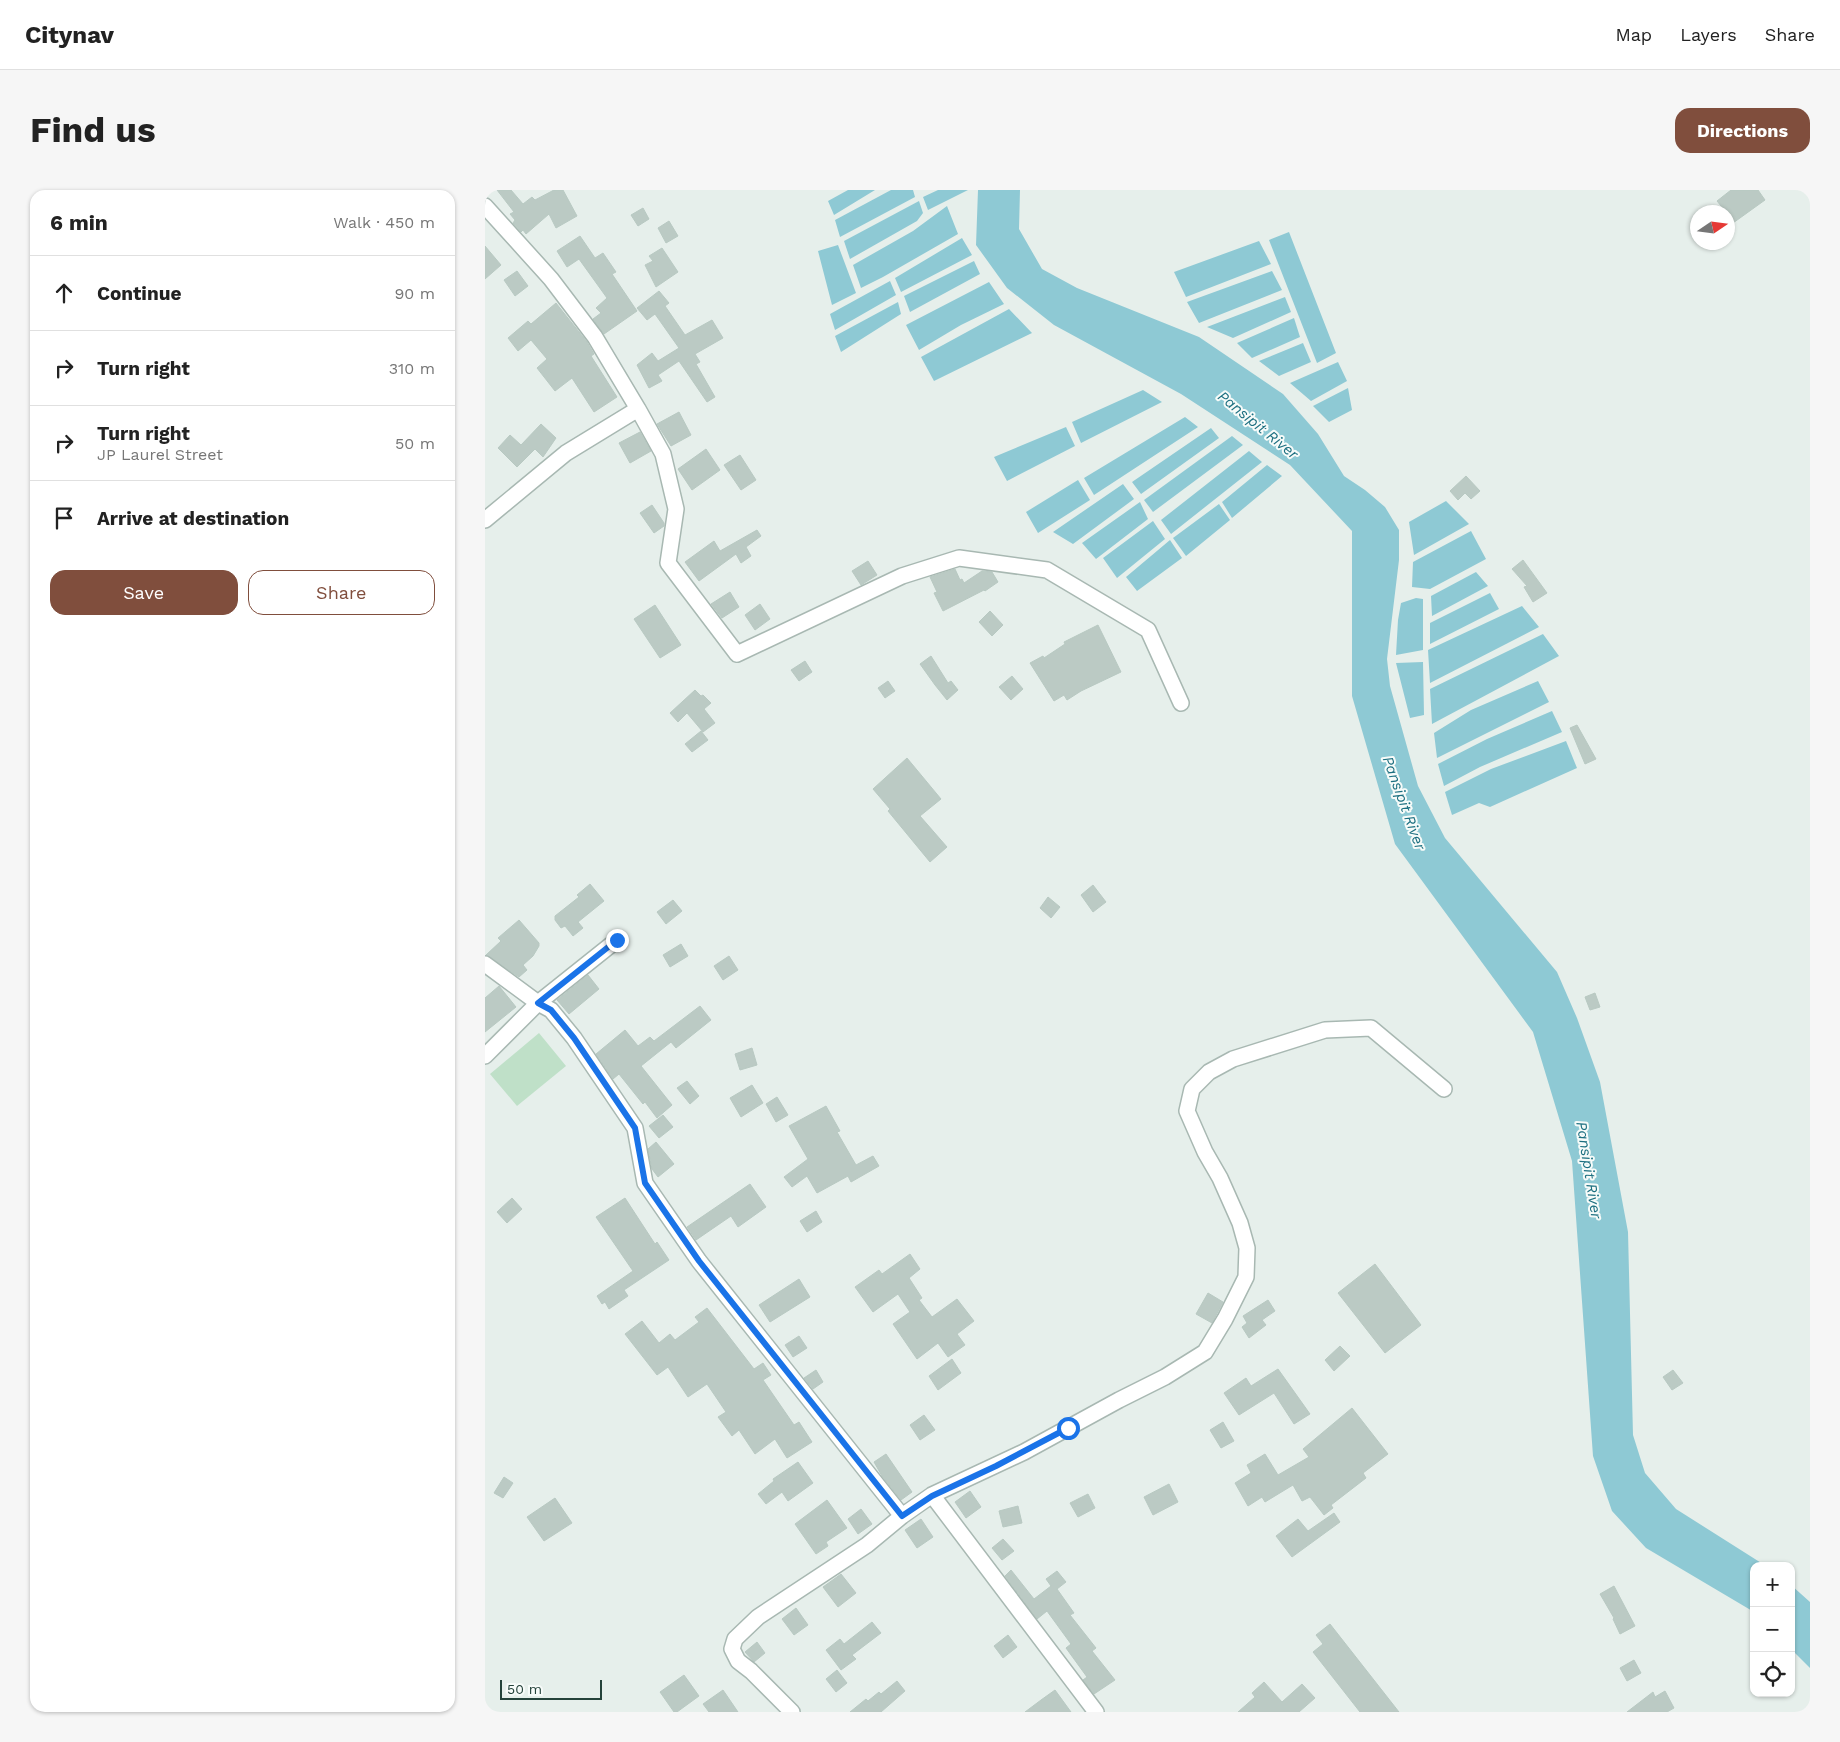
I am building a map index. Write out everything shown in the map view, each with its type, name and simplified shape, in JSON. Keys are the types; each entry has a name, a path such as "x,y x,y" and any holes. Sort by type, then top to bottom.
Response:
{"street":[{"path":"485,206 551,279 595,337 638,409 663,454 677,510 668,563 737,654 902,576 959,558 1047,570 1148,630 1181,702"},
{"path":"485,520 566,453 638,409"},
{"path":"485,1056 538,1003 617,940"},
{"path":"485,964 538,1003 551,1010 574,1038 635,1128 645,1183 673,1224 699,1261 902,1516"},
{"path":"792,1712 751,1671 738,1661 732,1649 735,1639 758,1617 867,1545 902,1516 932,1496 1024,1452 1165,1377 1205,1352 1246,1277 1247,1248 1240,1223 1187,1111 1192,1089 1209,1072 1233,1059 1325,1030 1371,1028 1444,1089"},
{"path":"932,1496 1096,1712"}],"green space":[{"path":"539,1033 566,1066 517,1106 490,1074"}],"water":[{"path":"848,190 875,190 834,215 828,201"},
{"path":"891,190 913,190 915,197 840,237 835,220"},
{"path":"938,190 968,190 928,210 923,197"},
{"name":"Pansipit River","path":"978,190 1020,190 1019,229 1042,269 1077,288 1199,337 1283,394 1318,434 1344,476 1385,507 1399,530 1399,560 1387,659 1390,686 1418,786 1445,838 1557,972 1577,1018 1600,1082 1628,1232 1633,1435 1645,1473 1676,1509 1760,1562 1750,1562 1750,1610 1646,1548 1612,1511 1593,1456 1572,1161 1533,1032 1395,844 1352,696 1352,531 1290,465 1181,394 1054,325 1007,288 976,245"},
{"path":"919,201 923,213 917,221 850,259 844,241"},
{"path":"947,206 958,234 861,288 853,265 913,231"},
{"path":"1289,232 1336,353 1317,363 1269,240"},
{"path":"962,238 972,255 901,292 895,278"},
{"path":"1259,241 1271,264 1186,297 1174,272"},
{"path":"838,245 856,293 832,305 818,251"},
{"path":"974,261 980,274 910,312 904,296"},
{"path":"1272,271 1282,290 1199,323 1187,302"},
{"path":"890,281 896,295 835,330 830,314"},
{"path":"989,282 1004,304 961,325 919,350 906,325"},
{"path":"1285,297 1291,312 1233,338 1207,327"},
{"path":"898,302 901,314 841,352 835,336"},
{"path":"1009,309 1032,333 934,381 921,357"},
{"path":"1294,318 1300,337 1252,358 1237,343"},
{"path":"1303,343 1311,362 1279,376 1259,361"},
{"path":"1338,362 1347,381 1311,401 1290,383"},
{"path":"1348,388 1352,410 1329,422 1313,406"},
{"path":"1143,390 1162,402 1081,443 1072,422"},
{"path":"1185,417 1198,427 1094,495 1084,478"},
{"path":"1066,427 1075,446 1007,481 994,457"},
{"path":"1211,428 1219,438 1141,494 1132,482"},
{"path":"1232,436 1243,445 1153,512 1144,500"},
{"path":"1249,451 1262,462 1171,534 1161,520"},
{"path":"1267,465 1282,476 1232,518 1222,502"},
{"path":"1078,480 1090,500 1038,533 1026,512"},
{"path":"1123,484 1134,499 1073,544 1053,532"},
{"path":"1446,501 1469,524 1414,555 1409,522"},
{"path":"1140,502 1148,519 1096,559 1082,543"},
{"path":"1219,504 1230,520 1186,556 1173,538"},
{"path":"1153,521 1165,539 1117,578 1103,558"},
{"path":"1471,531 1486,559 1430,589 1412,587 1413,562"},
{"path":"1170,540 1182,558 1137,591 1126,577"},
{"path":"1476,572 1488,586 1432,616 1431,596"},
{"path":"1490,593 1499,609 1430,644 1430,623"},
{"path":"1416,598 1423,599 1423,650 1396,655 1401,603"},
{"path":"1522,606 1539,627 1430,683 1428,650"},
{"path":"1543,634 1559,656 1432,724 1430,689"},
{"path":"1423,662 1424,715 1410,718 1396,663"},
{"path":"1538,681 1549,702 1437,758 1434,733 1471,710"},
{"path":"1552,711 1562,732 1480,767 1444,786 1438,764 1487,739"},
{"path":"1566,741 1577,768 1490,807 1479,803 1452,815 1445,792 1491,769"},
{"path":"1795,1589 1810,1602 1810,1668 1795,1653"}],"building":[{"path":"497,190 511,190 523,204 532,197 535,200 554,190 563,190 577,216 556,228 549,214 526,234 523,230 521,232 513,223 515,220 510,214 514,212"},
{"path":"1731,190 1758,190 1765,200 1735,222 1735,205 1720,205 1717,201"},
{"path":"643,208 649,219 638,226 631,215"},
{"path":"669,221 678,236 666,243 658,228"},
{"path":"580,236 595,258 603,253 616,272 612,274 637,311 604,334 593,319 601,313 596,308 607,298 579,259 567,267 557,251"},
{"path":"485,246 501,265 485,279"},
{"path":"662,248 678,272 656,287 645,265 653,261 649,256"},
{"path":"517,271 528,286 515,296 504,280"},
{"path":"659,291 669,303 665,306 685,335 712,320 723,338 695,354 700,362 696,364 715,397 707,402 679,361 658,375 662,381 649,388 637,365 652,353 658,361 679,348 655,314 647,320 637,308"},
{"path":"556,303 587,342 594,354 591,356 617,397 594,412 572,378 555,391 537,368 547,359 531,340 518,351 508,338 528,321 531,324"},
{"path":"679,412 691,435 671,446 657,424"},
{"path":"541,424 556,438 543,457 535,449 517,467 498,448 510,435 521,445"},
{"path":"640,432 651,451 630,463 619,443"},
{"path":"706,449 720,470 692,490 678,469"},
{"path":"740,455 756,480 741,490 724,465"},
{"path":"1466,476 1480,491 1471,499 1465,493 1458,500 1450,491"},
{"path":"652,505 664,523 664,526 654,533 640,513"},
{"path":"757,530 761,536 746,547 751,556 741,563 736,554 699,581 685,562 714,541 720,551"},
{"path":"1523,560 1547,593 1533,602 1524,587 1527,586 1512,569"},
{"path":"868,561 877,575 861,585 852,571"},
{"path":"955,569 960,580 962,579 964,583 982,571 992,572 998,582 985,591 943,611 934,593 937,592 930,577"},
{"path":"730,592 739,607 722,618 711,604"},
{"path":"760,604 770,619 755,630 745,615"},
{"path":"655,605 681,645 660,658 634,619"},
{"path":"990,611 1003,625 992,636 979,622"},
{"path":"1098,625 1121,672 1081,691 1067,700 1064,695 1054,701 1030,663 1043,656 1044,658 1065,644 1064,642"},
{"path":"931,656 948,683 951,681 958,690 947,700 920,664"},
{"path":"805,661 812,672 799,681 791,670"},
{"path":"1012,676 1023,689 1011,700 999,687"},
{"path":"888,681 895,691 885,698 878,688"},
{"path":"695,690 711,703 704,709 715,723 703,732 687,713 678,722 670,713"},
{"path":"1577,725 1596,759 1585,764 1570,728"},
{"path":"701,731 708,740 692,752 685,744"},
{"path":"907,758 941,799 920,816 947,847 930,862 888,811 890,809 873,789"},
{"path":"590,884 604,901 578,922 583,928 573,936 565,926 561,928 555,920 555,916 579,897 577,895"},
{"path":"1093,885 1106,902 1093,912 1081,895"},
{"path":"1048,897 1060,907 1051,918 1040,908"},
{"path":"673,900 682,911 666,924 657,912"},
{"path":"519,920 539,943 539,946 533,956 523,965 527,970 519,977 486,955 501,941 498,938"},
{"path":"681,944 688,956 670,967 663,955"},
{"path":"729,956 738,970 723,980 714,966"},
{"path":"588,975 599,989 569,1014 557,1000"},
{"path":"499,986 516,1007 485,1032 485,998"},
{"path":"1595,993 1600,1007 1590,1010 1585,997"},
{"path":"700,1006 711,1020 676,1048 671,1042 641,1066 672,1105 657,1118 619,1074 613,1079 596,1054 625,1030 638,1046 650,1037 654,1041"},
{"path":"752,1048 757,1065 740,1070 735,1054"},
{"path":"687,1081 699,1096 690,1104 677,1088"},
{"path":"752,1085 763,1103 741,1117 730,1098"},
{"path":"777,1097 788,1115 776,1122 766,1104"},
{"path":"826,1106 840,1131 837,1132 856,1165 873,1156 879,1166 851,1182 848,1176 817,1193 807,1176 792,1187 784,1177 808,1159 789,1126"},
{"path":"663,1115 673,1127 659,1138 649,1126"},
{"path":"656,1142 674,1164 658,1177 652,1169 648,1149"},
{"path":"750,1184 766,1207 738,1227 731,1216 696,1240 687,1227"},
{"path":"512,1198 522,1209 507,1223 497,1212"},
{"path":"625,1198 655,1244 657,1242 669,1260 624,1290 628,1296 609,1309 605,1302 602,1304 597,1296 633,1271 596,1217"},
{"path":"816,1211 822,1222 807,1232 800,1221"},
{"path":"910,1254 920,1269 909,1278 922,1298 919,1300 932,1317 957,1299 974,1321 957,1334 965,1345 948,1357 938,1343 917,1359 893,1324 910,1312 898,1294 873,1312 855,1287 879,1270 882,1274"},
{"path":"1375,1264 1421,1325 1385,1353 1338,1293"},
{"path":"799,1279 810,1297 770,1322 759,1305"},
{"path":"1208,1293 1223,1302 1212,1323 1196,1314"},
{"path":"1268,1300 1275,1311 1262,1320 1266,1325 1249,1338 1242,1327 1247,1323 1243,1316"},
{"path":"707,1308 754,1369 763,1363 771,1375 763,1380 794,1425 799,1422 812,1442 787,1458 775,1439 755,1454 739,1430 732,1436 718,1417 726,1412 707,1384 688,1397 668,1367 657,1375 625,1334 642,1321 659,1343 670,1334 675,1340 699,1322 695,1317"},
{"path":"799,1336 807,1348 793,1357 785,1345"},
{"path":"1340,1346 1350,1356 1334,1371 1325,1360"},
{"path":"952,1359 961,1373 938,1390 929,1376"},
{"path":"1278,1369 1310,1414 1294,1424 1274,1393 1239,1415 1224,1393 1246,1378 1251,1386"},
{"path":"816,1370 823,1382 813,1389 804,1378"},
{"path":"1673,1370 1683,1383 1672,1390 1663,1377"},
{"path":"1352,1408 1388,1454 1363,1473 1366,1478 1331,1505 1333,1508 1324,1515 1310,1497 1302,1501 1293,1485 1265,1502 1262,1497 1248,1506 1235,1483 1251,1473 1247,1465 1265,1454 1278,1475 1309,1457 1303,1449"},
{"path":"924,1415 935,1430 920,1440 910,1425"},
{"path":"1223,1422 1234,1441 1221,1448 1210,1430"},
{"path":"886,1454 912,1492 901,1500 882,1476 874,1462"},
{"path":"798,1462 813,1483 788,1501 782,1492 766,1504 758,1494 774,1481 773,1479"},
{"path":"504,1477 513,1483 503,1498 494,1493"},
{"path":"1169,1484 1178,1502 1153,1515 1144,1497"},
{"path":"970,1491 981,1507 966,1518 955,1502"},
{"path":"1088,1494 1095,1508 1078,1517 1070,1503"},
{"path":"555,1498 572,1523 544,1541 527,1517"},
{"path":"827,1500 847,1528 826,1542 828,1546 816,1554 795,1524"},
{"path":"1018,1506 1022,1523 1003,1527 999,1511"},
{"path":"861,1509 872,1524 858,1534 848,1519"},
{"path":"1334,1513 1340,1522 1292,1557 1276,1536 1298,1519 1308,1531"},
{"path":"921,1519 933,1537 917,1548 905,1530"},
{"path":"1003,1539 1014,1551 1002,1560 992,1548"},
{"path":"1011,1570 1034,1599 1051,1586 1046,1579 1057,1571 1066,1582 1057,1589 1074,1613 1070,1615 1096,1648 1092,1651 1115,1680 1094,1694 1083,1680 1087,1677 1066,1648 1071,1644 1047,1611 1037,1619 1005,1576"},
{"path":"841,1574 856,1593 838,1607 823,1587"},
{"path":"1614,1586 1635,1626 1620,1634 1614,1618 1600,1594"},
{"path":"796,1608 808,1625 794,1635 782,1619"},
{"path":"872,1622 881,1633 852,1655 856,1659 841,1670 826,1650 840,1639 844,1644"},
{"path":"1330,1624 1399,1712 1360,1712 1313,1652 1323,1644 1316,1635"},
{"path":"1008,1635 1017,1647 1003,1658 994,1646"},
{"path":"757,1642 765,1653 754,1662 745,1652"},
{"path":"1634,1660 1641,1673 1627,1681 1620,1668"},
{"path":"837,1670 847,1683 836,1692 826,1679"},
{"path":"684,1675 699,1696 677,1712 674,1712 660,1692"},
{"path":"897,1681 905,1691 881,1712 850,1712 866,1699 868,1701 879,1692 881,1694"},
{"path":"1264,1682 1282,1702 1302,1684 1315,1698 1299,1712 1238,1712 1255,1697 1252,1693"},
{"path":"723,1690 738,1712 709,1712 703,1704"},
{"path":"1055,1690 1071,1712 1025,1712 1041,1700"},
{"path":"1665,1691 1674,1708 1667,1712 1627,1712 1653,1692 1655,1697"}],"route":[{"path":"617,940 538,1003 551,1010 574,1038 635,1128 645,1183 667,1217 699,1261 902,1516 932,1496 1024,1452 1068,1428"}]}
